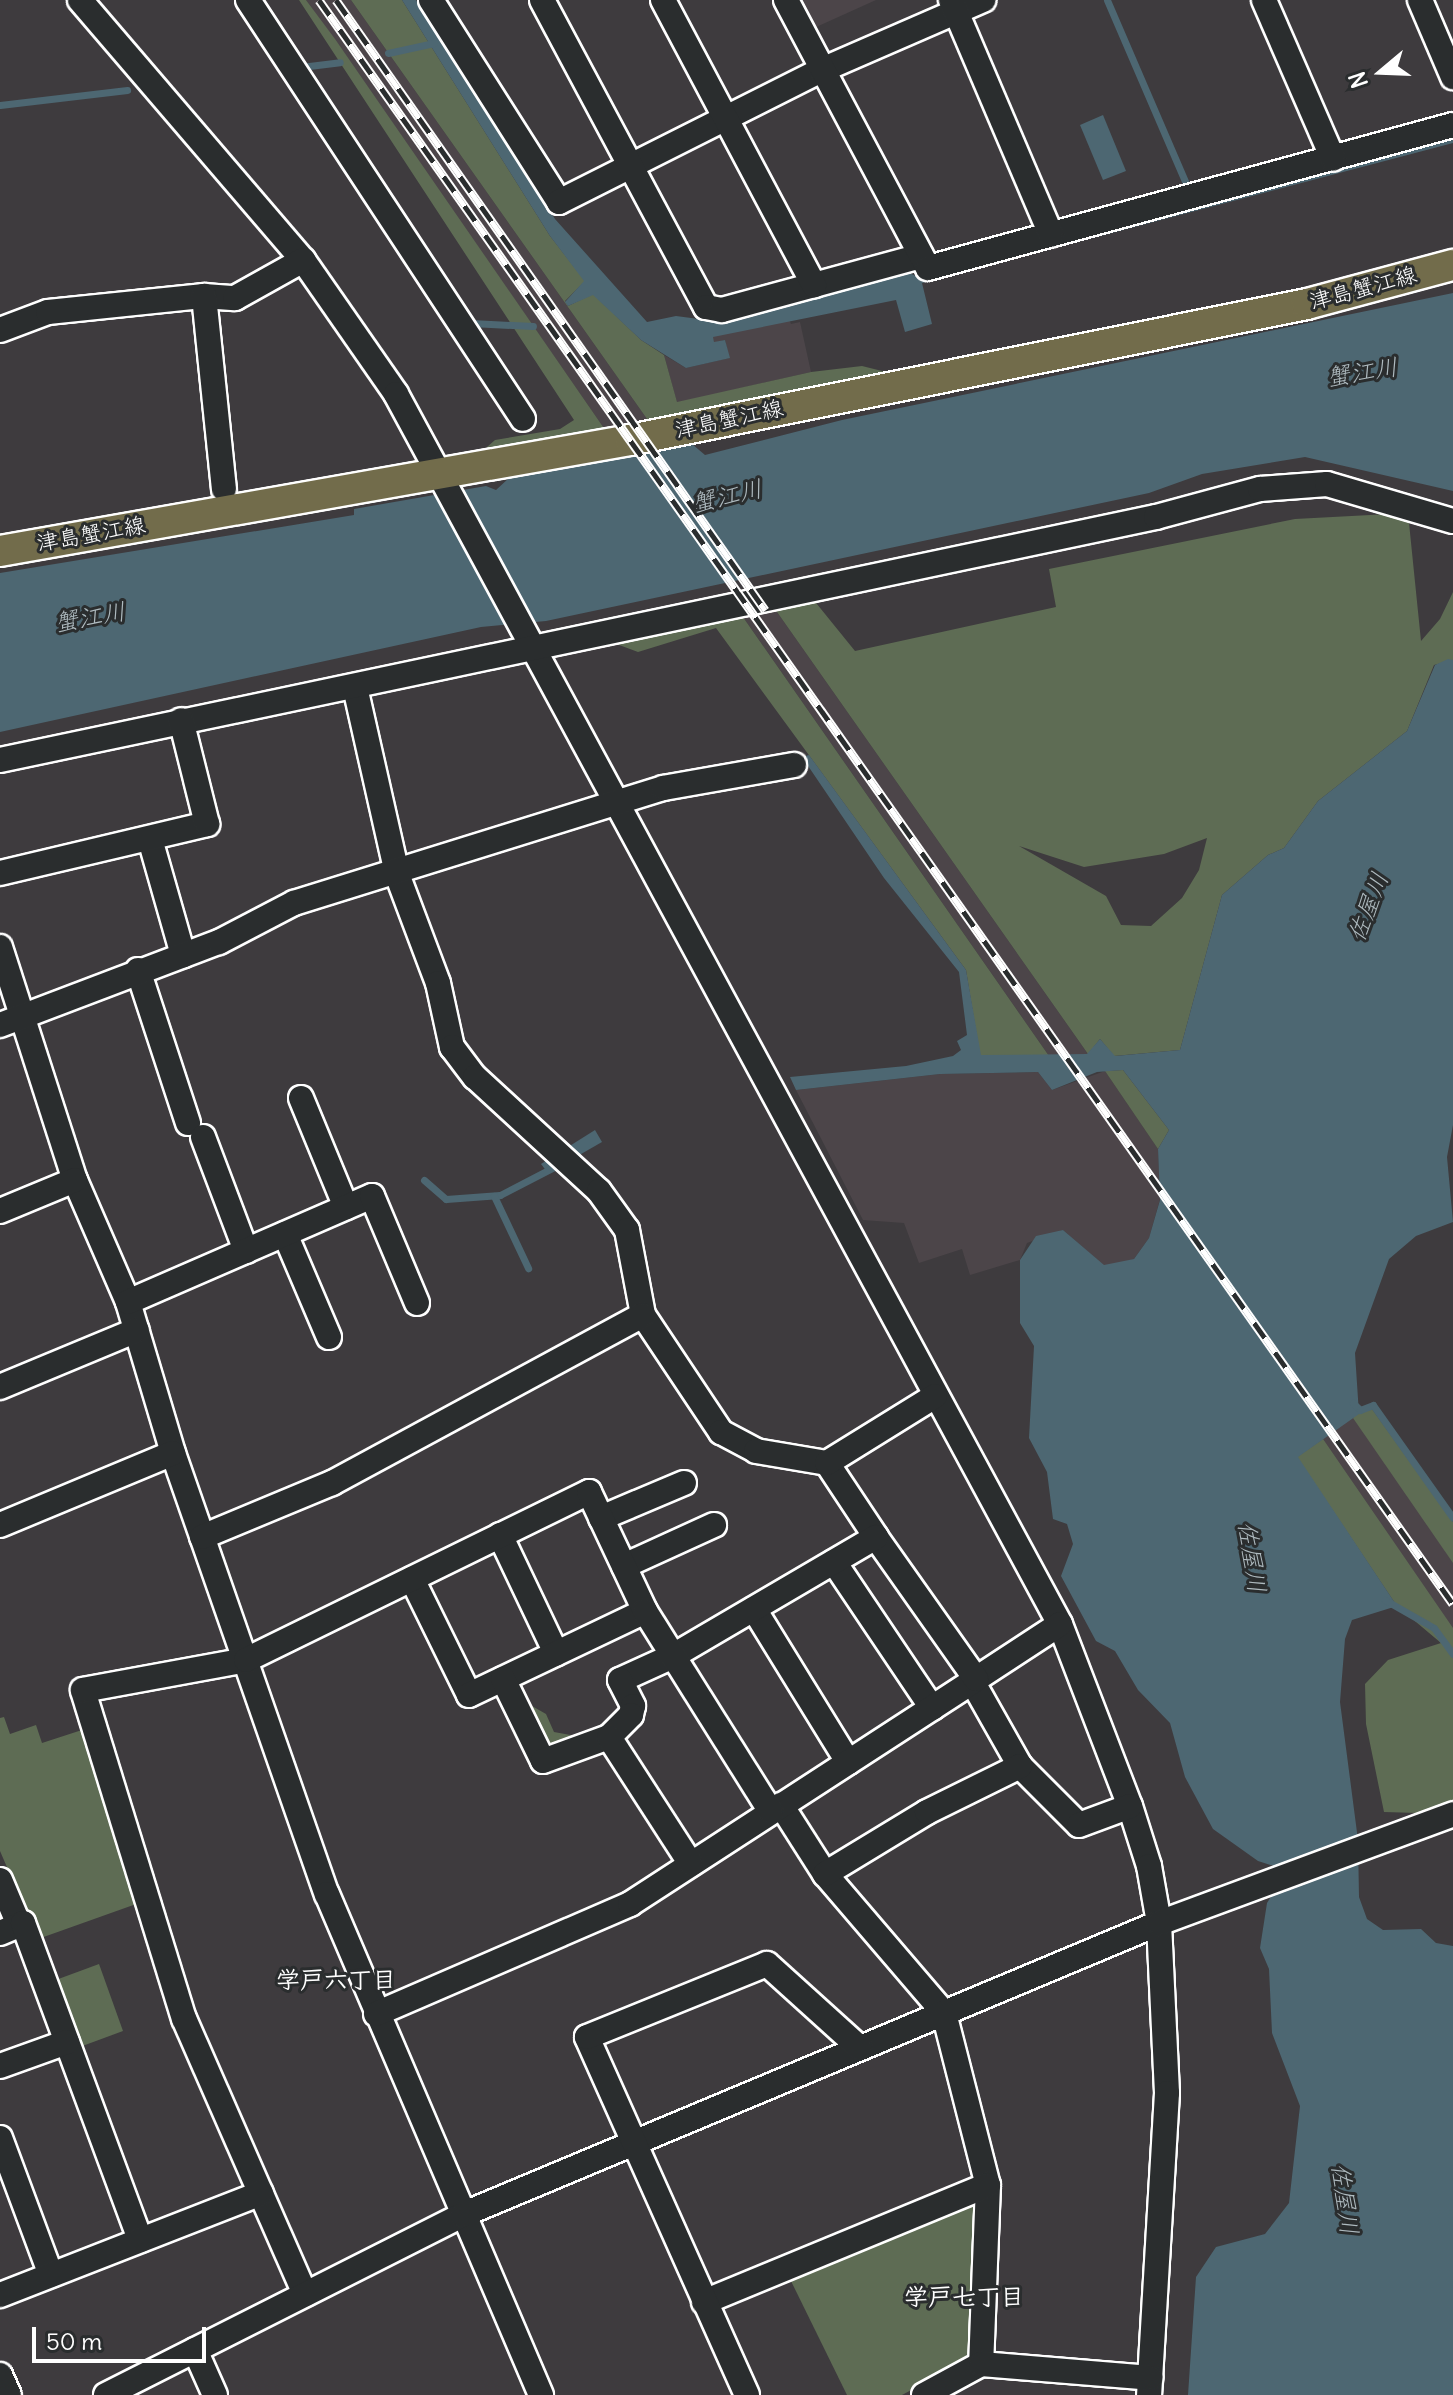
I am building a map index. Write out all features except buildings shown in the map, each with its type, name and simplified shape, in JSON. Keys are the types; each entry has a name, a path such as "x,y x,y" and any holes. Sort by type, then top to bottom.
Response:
{"main road":[{"name":"津島蟹江線","path":"0,551 445,481 1307,304 1453,265"}],"street":[{"path":"80,0 303,260 396,394 1060,1624 1130,1806 1159,1923 1167,2093 1149,2386 981,2364 924,2395"},
{"path":"248,0 523,419"},
{"path":"431,0 559,202 954,6 983,0"},
{"path":"542,0 706,307 722,310 921,256"},
{"path":"663,0 814,285"},
{"path":"786,0 928,268 1453,125"},
{"path":"1264,0 1333,159"},
{"path":"1420,0 1453,77"},
{"path":"954,6 1051,235"},
{"path":"0,330 48,312 204,296 235,298 303,260"},
{"path":"204,296 224,489"},
{"path":"0,760 181,720 355,687 530,643 1156,517 1260,489 1327,484 1453,521"},
{"path":"355,687 397,874 438,983 452,1047 475,1077 576,1170 627,1230 643,1315 721,1432 756,1451 827,1463 935,1396"},
{"path":"0,873 207,824 181,720"},
{"path":"10,1021 183,955 294,903 397,874 663,788 794,765"},
{"path":"150,839 183,955"},
{"path":"0,947 10,1021 128,1302 173,1453 327,1894 541,2395"},
{"path":"138,970 196,1130 246,1251"},
{"path":"301,1098 346,1207"},
{"path":"0,1211 75,1180"},
{"path":"128,1302 372,1196 417,1303"},
{"path":"285,1234 329,1337"},
{"path":"202,1537 332,1483 643,1315"},
{"path":"0,1387 137,1330"},
{"path":"0,1525 173,1453"},
{"path":"827,1463 974,1680 1020,1766 1079,1825 1130,1806"},
{"path":"601,1518 684,1483"},
{"path":"305,2294 184,2019 83,1690 246,1660 589,1492 645,1611 776,1809 825,1874 944,2013 988,2185 981,2364"},
{"path":"624,1566 714,1525"},
{"path":"500,1535 556,1653"},
{"path":"503,1679 543,1761 609,1737 631,1715 633,1706 620,1680 673,1656 876,1537"},
{"path":"834,1562 932,1708"},
{"path":"412,1579 469,1695 645,1611"},
{"path":"754,1609 848,1762"},
{"path":"376,2014 630,1904 1060,1624"},
{"path":"609,1737 691,1864"},
{"path":"825,1874 927,1812 1020,1766"},
{"path":"106,2395 462,2215 1159,1923 1264,1881 1453,1814"},
{"path":"0,1880 10,1929 67,2042 140,2240"},
{"path":"747,2395 587,2037 767,1964 860,2048"},
{"path":"0,2066 67,2042"},
{"path":"0,2138 51,2275"},
{"path":"704,2302 988,2185"},
{"path":"0,2295 261,2193"},
{"path":"195,2350 215,2395"},
{"path":"0,2375 9,2395"}],"shaded area":[{"path":"306,0 351,0 652,426 608,434"},
{"path":"800,0 876,0 814,28"},
{"path":"789,319 791,324 800,322 811,372 677,403 664,355 686,368 729,358 725,340 714,343 712,335"},
{"path":"770,602 1088,1054 1049,1056 736,607"},
{"path":"1105,1071 1158,1149 1160,1199 1149,1238 1134,1259 1112,1266 1103,1265 1063,1230 1027,1243 1020,1260 970,1275 962,1249 919,1263 904,1223 863,1220 796,1090 940,1074 1038,1072 1052,1090"},
{"path":"1372,1409 1453,1522 1453,1660 1432,1631 1397,1606 1297,1457 1360,1410"}],"green space":[{"path":"299,0 306,0 335,39 608,434 479,454 495,440 560,429 574,420"},
{"path":"351,0 402,0 550,236 585,281 565,301 568,306 593,294 641,340 664,355 677,402 811,372 862,366 902,376 652,426"},
{"path":"1408,513 1421,641 1440,619 1453,592 1453,660 1434,665 1407,731 1318,801 1284,848 1268,855 1222,895 1180,1050 1114,1056 1100,1039 1088,1054 770,602 808,593 855,651 1056,607 1049,569 1295,519","holes":["1207,838 1199,870 1182,898 1151,926 1121,925 1106,896 1019,846 1084,867 1164,854"]},
{"path":"736,607 1049,1056 980,1055 966,970 716,628 638,652 603,639"},
{"path":"1123,1070 1169,1130 1158,1149 1105,1071"},
{"path":"1372,1409 1453,1522 1453,1563 1353,1418 1360,1410"},
{"path":"1323,1439 1453,1628 1453,1804 1449,1806 1418,1813 1384,1812 1366,1724 1365,1684 1388,1660 1441,1643 1397,1606 1297,1457"},
{"path":"532,1706 546,1714 554,1732 576,1736 553,1747 544,1741"},
{"path":"4,1717 10,1734 36,1725 42,1743 85,1729 139,1903 38,1939 0,1851 0,1718"},
{"path":"99,1964 123,2031 77,2048 53,1981"},
{"path":"970,2202 979,2210 970,2350 961,2363 902,2395 847,2395 790,2279"}],"water":[{"path":"402,0 416,0 555,219 647,322 676,316 714,321 905,271 918,277 1453,135 1453,143 922,283 932,324 905,332 896,300 713,337 714,342 725,340 730,358 686,368 641,340 593,295 568,306 565,302 584,281 550,236"},
{"path":"1103,115 1126,171 1103,180 1080,125"},
{"name":"蟹江川","path":"1453,293 1453,491 1305,457 1202,474 1149,493 546,621 481,627 0,732 0,573 354,515 354,509 486,486 496,490 509,478 592,460 692,444 705,455 842,420"},
{"name":"佐屋川","path":"1453,660 1453,1125 1447,1157 1453,1222 1416,1236 1389,1259 1355,1353 1359,1414 1298,1457 1397,1606 1352,1620 1345,1639 1340,1702 1358,1840 1359,1897 1367,1919 1383,1930 1421,1929 1436,1943 1453,1946 1453,2395 1188,2395 1196,2277 1216,2247 1265,2234 1289,2203 1300,2106 1272,2033 1269,1969 1260,1948 1267,1903 1279,1884 1274,1866 1258,1861 1213,1829 1185,1777 1170,1723 1138,1690 1115,1651 1096,1641 1061,1576 1073,1544 1067,1524 1053,1519 1047,1472 1029,1438 1034,1346 1020,1323 1020,1260 1036,1236 1063,1230 1104,1265 1134,1259 1149,1238 1160,1200 1158,1149 1169,1130 1123,1070 1097,1072 1052,1090 1038,1072 940,1074 796,1090 790,1077 906,1066 953,1056 961,1050 957,1041 967,1035 959,972 884,878 802,757 809,755 966,970 981,1055 1087,1054 1100,1039 1115,1056 1180,1050 1222,895 1268,855 1284,848 1318,801 1407,731 1435,665"},
{"path":"595,1130 602,1142 548,1173 541,1164"}],"waterway":[{"path":"1107,0 1187,186"},
{"path":"388,53 434,43"},
{"path":"301,67 340,62"},
{"path":"0,105 127,90"},
{"path":"471,323 533,326"},
{"path":"424,1180 446,1199 500,1195 552,1168"},
{"path":"494,1196 528,1268"},
{"path":"1353,1403 1360,1410 1373,1405 1453,1518"},
{"path":"1385,1600 1434,1628 1453,1654"}],"railway":[{"path":"319,0 1453,1604"},
{"path":"336,0 765,610"}],"district":[{"name":"学戸六丁目","path":"336,1980"},
{"name":"学戸七丁目","path":"964,2297"}]}
